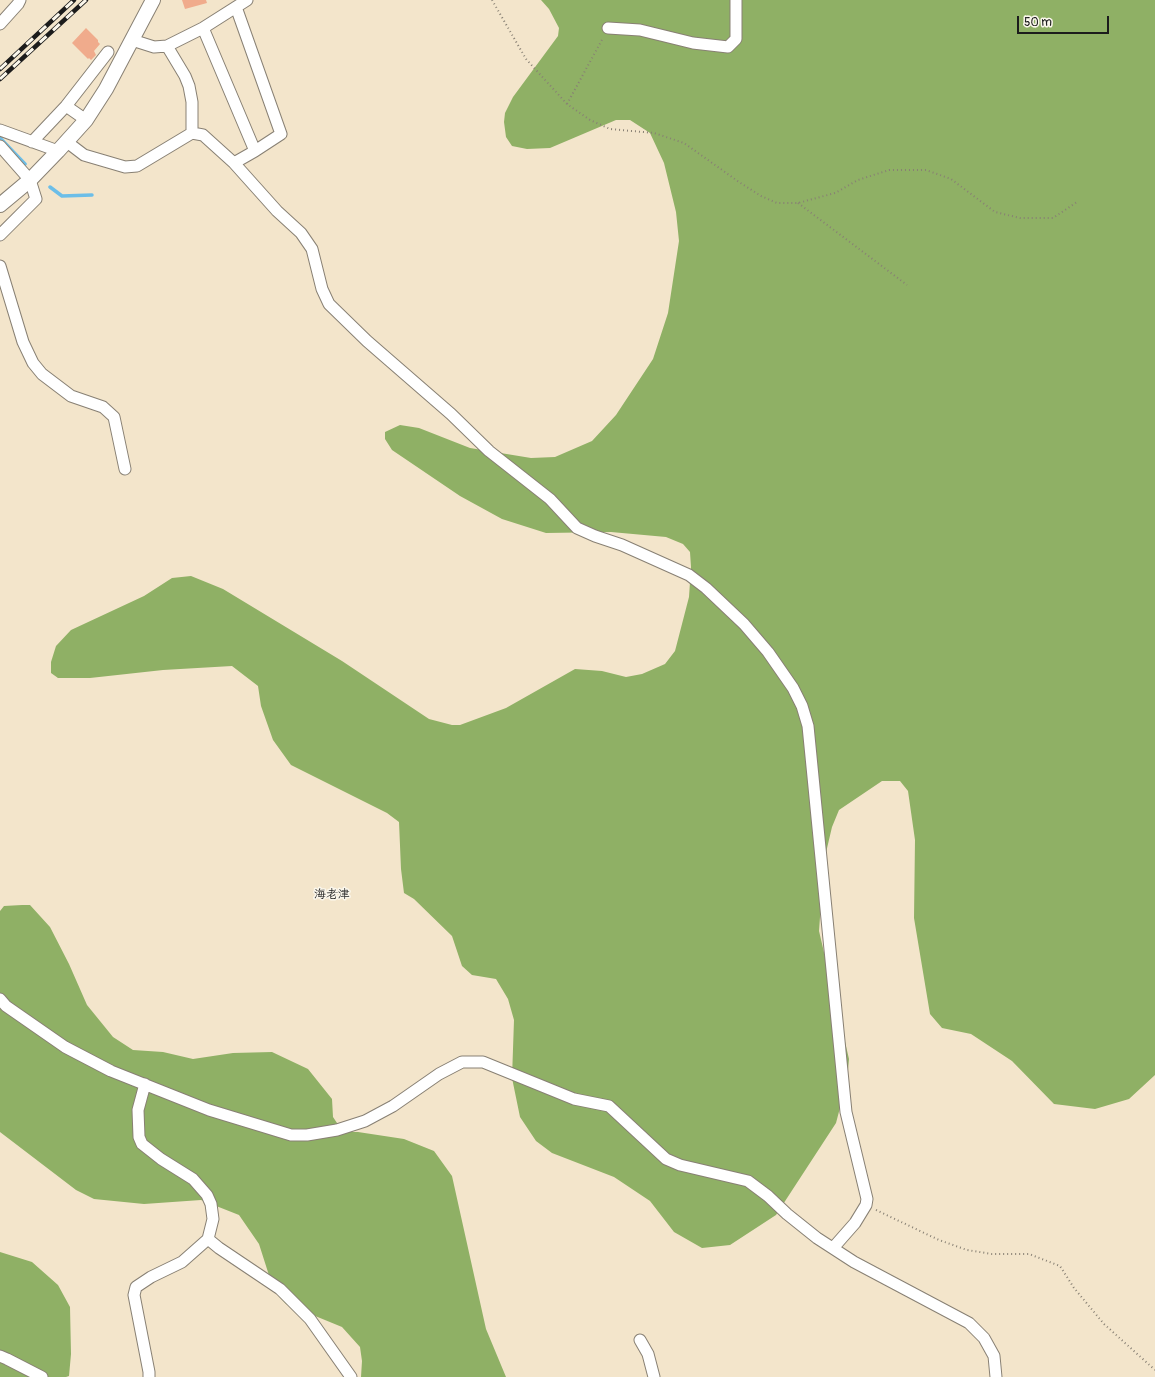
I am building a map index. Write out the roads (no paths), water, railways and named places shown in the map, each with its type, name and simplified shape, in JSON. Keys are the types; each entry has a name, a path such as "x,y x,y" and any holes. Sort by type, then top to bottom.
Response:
{"street":[{"path":"0,24 20,0"},
{"path":"0,205 30,180 63,147 86,120 106,89 154,0"},
{"path":"608,28 640,30 693,43 728,47 736,39 736,0"},
{"path":"132,40 154,47 167,46 203,28 243,2 281,134 234,163"},
{"path":"203,28 255,151"},
{"path":"167,46 189,86 192,102 192,134"},
{"path":"32,142 66,106 108,52"},
{"path":"66,106 86,120"},
{"path":"0,130 32,142 63,147 125,167 137,166 192,134 203,135 234,163 277,211 301,233 312,249 322,289 329,304 367,340 489,451 550,499 577,528 622,545 689,576 706,588 744,624 768,652 793,688 802,706 808,726 846,1112 867,1199 866,1205 855,1223 833,1248"},
{"path":"0,146 30,180 36,198 0,235"},
{"path":"0,266 23,342 33,363 42,374 72,396 103,407 114,417 126,469"},
{"path":"0,999 6,1006 64,1047 111,1071 210,1110 291,1135 307,1135 337,1130 365,1121 393,1106 439,1074 462,1062 483,1062 574,1099 609,1106 666,1159 680,1165 748,1181 817,1238 854,1262 969,1323 984,1338 994,1356 996,1377"},
{"path":"145,1084 138,1110 139,1137 142,1144 161,1159 193,1179 207,1195 211,1204 213,1219 208,1239 182,1262 151,1277 136,1288 134,1295 149,1372 148,1377"},
{"path":"208,1239 280,1289 310,1319 351,1377"},
{"path":"640,1340 648,1354 654,1377"},
{"path":"0,1356 42,1377"}],"waterway":[{"path":"0,138 25,164"},
{"path":"50,187 62,196 92,195"}],"railway":[{"path":"0,69 74,0"},
{"path":"0,79 86,0"}],"district":[{"name":"海老津","path":"332,895"}]}
